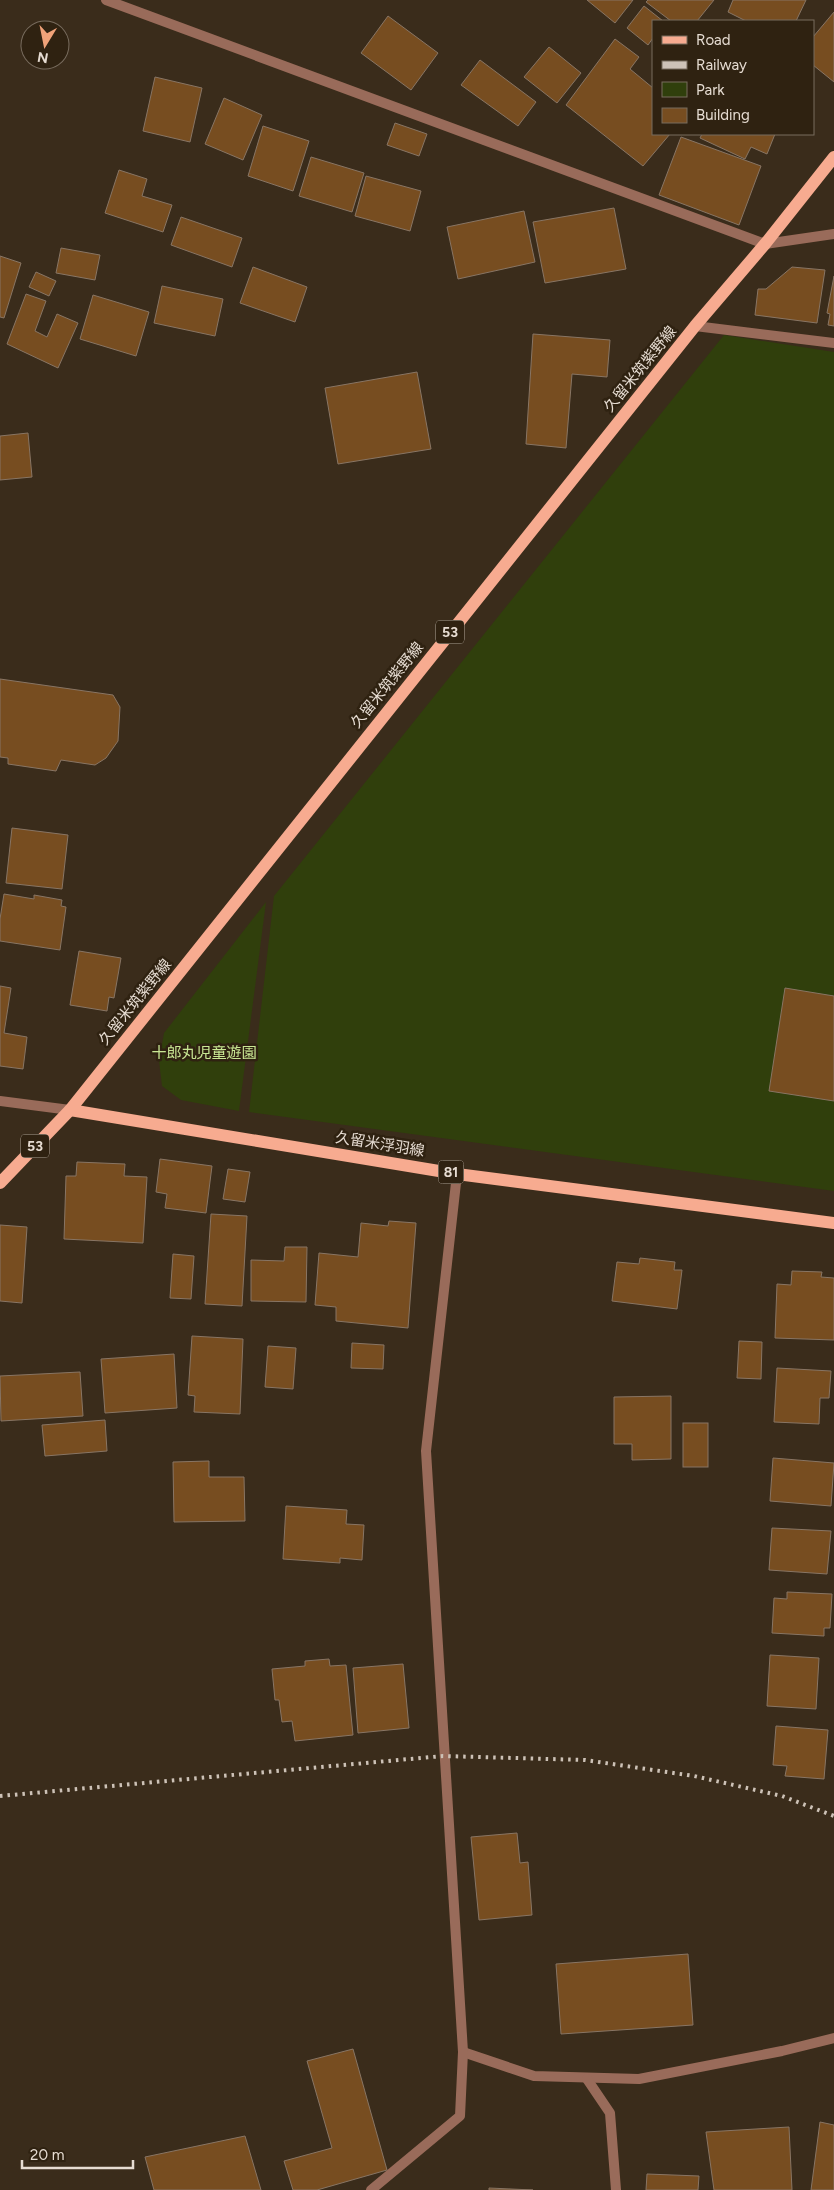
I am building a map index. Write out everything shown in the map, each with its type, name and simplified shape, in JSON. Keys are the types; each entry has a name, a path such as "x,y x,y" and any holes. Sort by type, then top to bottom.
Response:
{"main road":[{"name":"久留米筑紫野線","path":"0,1183 70,1110 695,326 765,244 834,158"},
{"name":"久留米浮羽線","path":"70,1110 457,1174 834,1223"}],"street":[{"path":"106,0 765,244 834,234"},
{"path":"695,326 834,343"},
{"path":"0,1101 70,1110"},
{"path":"371,2190 460,2116 463,2052 426,1451 457,1174"},
{"path":"463,2052 534,2076 587,2079 639,2078 782,2052 834,2038"},
{"path":"587,2079 610,2113 616,2190"}],"green space":[{"path":"724,335 834,352 834,1191 249,1112 274,896"},
{"name":"十郎丸児童遊園","path":"266,902 239,1111 181,1100 162,1086 159,1061 164,1033"}],"building":[{"path":"587,0 633,0 615,23"},
{"path":"648,0 714,0 698,20 670,20 646,2"},
{"path":"733,0 806,0 796,20 744,20 728,12"},
{"path":"644,6 662,20 652,20 652,39 648,45 627,28"},
{"path":"834,12 834,82 814,66 814,36"},
{"path":"388,16 438,53 411,90 361,53"},
{"path":"615,39 639,57 630,69 652,87 652,135 669,135 643,166 566,105"},
{"path":"549,47 581,73 557,103 524,77"},
{"path":"480,60 536,102 518,126 461,85"},
{"path":"155,77 202,88 190,142 143,131"},
{"path":"224,98 262,115 243,160 205,144"},
{"path":"395,123 427,134 419,156 387,145"},
{"path":"263,126 309,141 293,191 248,176"},
{"path":"702,135 775,135 767,154 751,147 745,159 700,138"},
{"path":"681,137 761,166 739,225 659,195"},
{"path":"311,157 364,173 352,212 299,196"},
{"path":"119,170 147,179 142,196 172,205 163,232 105,213"},
{"path":"366,176 421,191 410,231 355,216"},
{"path":"614,208 626,269 545,283 533,222"},
{"path":"524,211 535,262 458,279 447,227"},
{"path":"181,217 242,238 232,267 171,245"},
{"path":"61,248 100,255 95,280 56,273"},
{"path":"0,256 21,263 4,318 0,317"},
{"path":"253,267 307,287 295,322 240,303"},
{"path":"792,267 825,270 817,323 755,315 758,289 766,289"},
{"path":"36,272 56,281 49,296 29,287"},
{"path":"834,276 834,326 828,325 830,314 827,313"},
{"path":"162,286 223,299 215,336 154,323"},
{"path":"26,294 46,301 35,331 47,337 57,314 78,323 58,368 7,344"},
{"path":"93,295 149,312 136,356 80,339"},
{"path":"533,334 610,340 607,377 572,374 566,448 526,444"},
{"path":"417,372 431,449 338,464 325,388"},
{"path":"28,433 32,477 0,480 0,436"},
{"path":"0,679 113,695 120,707 118,741 106,758 95,765 61,760 56,771 8,764 8,758 0,757"},
{"path":"12,828 68,835 62,889 6,883"},
{"path":"4,894 34,899 34,895 62,900 61,906 66,907 60,950 0,941 0,919"},
{"path":"79,951 121,958 114,998 109,997 107,1011 70,1005"},
{"path":"0,986 11,988 4,1033 27,1037 23,1069 0,1066"},
{"path":"785,988 834,996 834,1101 769,1091"},
{"path":"160,1159 212,1166 206,1213 165,1208 167,1194 156,1192"},
{"path":"77,1162 125,1164 124,1176 147,1177 143,1243 64,1239 66,1176 76,1176"},
{"path":"228,1169 250,1172 245,1202 223,1199"},
{"path":"211,1214 247,1216 242,1306 205,1304"},
{"path":"389,1221 416,1223 408,1328 336,1321 336,1307 315,1305 319,1253 358,1257 361,1223 388,1226"},
{"path":"0,1225 27,1227 22,1303 0,1301"},
{"path":"285,1247 307,1247 306,1302 251,1301 251,1260 284,1261"},
{"path":"173,1254 194,1256 191,1299 170,1298"},
{"path":"640,1258 675,1262 674,1270 682,1270 677,1309 612,1301 617,1262 639,1264"},
{"path":"792,1271 822,1272 821,1277 834,1278 834,1340 775,1338 777,1284 791,1285"},
{"path":"192,1336 243,1339 240,1414 194,1412 195,1396 188,1395"},
{"path":"739,1341 762,1342 761,1379 737,1378"},
{"path":"352,1343 384,1345 383,1369 351,1368"},
{"path":"268,1346 296,1348 293,1389 265,1387"},
{"path":"174,1354 177,1408 105,1413 101,1359"},
{"path":"777,1368 831,1371 829,1398 820,1398 819,1424 774,1422"},
{"path":"80,1372 83,1416 1,1421 0,1376"},
{"path":"671,1396 671,1459 632,1460 632,1444 614,1444 614,1397"},
{"path":"105,1420 107,1451 45,1456 42,1425"},
{"path":"683,1423 708,1423 708,1467 683,1467"},
{"path":"773,1458 834,1463 831,1506 770,1501"},
{"path":"209,1461 209,1477 244,1477 245,1521 174,1522 173,1462"},
{"path":"286,1506 347,1510 346,1524 364,1525 362,1560 340,1558 340,1563 283,1559"},
{"path":"772,1528 831,1531 827,1574 769,1570"},
{"path":"787,1592 832,1594 830,1628 824,1628 824,1636 772,1633 774,1598 787,1599"},
{"path":"770,1655 819,1658 816,1709 767,1706"},
{"path":"329,1659 330,1666 346,1665 353,1735 295,1741 292,1721 282,1722 279,1700 275,1700 272,1669 305,1666 305,1661"},
{"path":"403,1664 409,1728 358,1733 353,1668"},
{"path":"776,1726 828,1730 824,1779 785,1776 787,1766 773,1765"},
{"path":"517,1833 520,1863 528,1862 532,1915 479,1920 471,1837"},
{"path":"688,1954 693,2025 561,2034 556,1964"},
{"path":"353,2049 387,2170 317,2190 293,2190 284,2161 332,2148 307,2061"},
{"path":"820,2122 834,2125 834,2190 811,2190"},
{"path":"789,2127 792,2190 714,2190 706,2132"},
{"path":"245,2136 261,2190 154,2190 145,2157"},
{"path":"647,2174 699,2176 698,2190 646,2190"},
{"path":"489,2188 533,2190 489,2190"}],"railway":[{"path":"0,1796 443,1756 585,1760 694,1776 782,1796 834,1816"}]}
